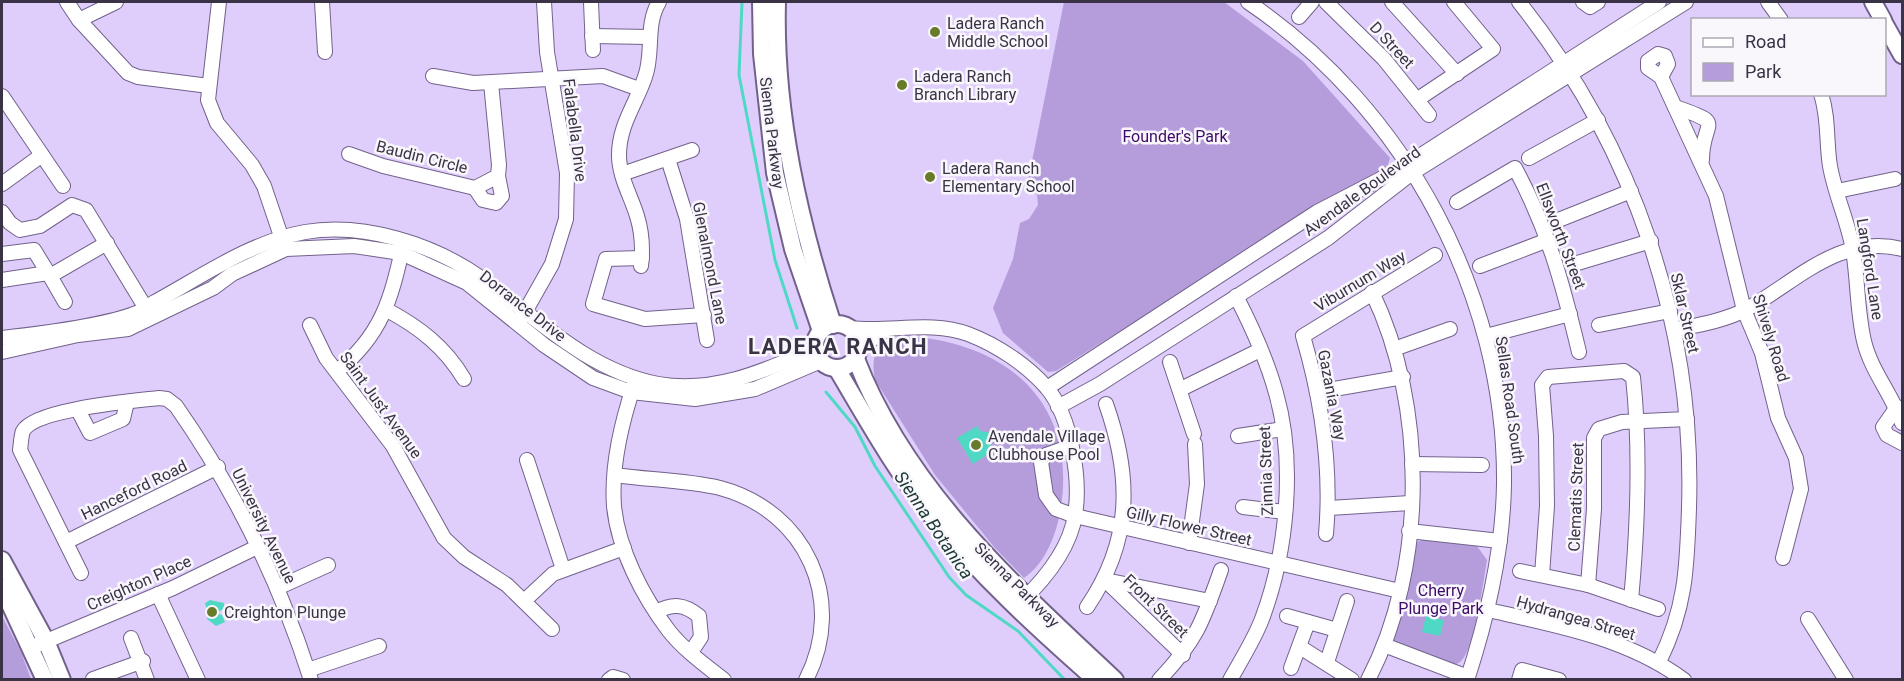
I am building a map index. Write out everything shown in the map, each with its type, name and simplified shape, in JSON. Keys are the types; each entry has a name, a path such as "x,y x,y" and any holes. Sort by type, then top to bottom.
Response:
{"main road":[{"name":"Sienna Parkway","path":"761,2 762,54 775,173 793,249 827,328"},
{"name":"Sienna Parkway","path":"777,2 782,120 827,328"},
{"path":"1873,2 1882,18"},
{"path":"1886,25 1902,55"},
{"path":"850,328 827,328 818,355 837,369 844,368 858,354"},
{"name":"Sienna Parkway","path":"850,328 858,337 858,354 875,403 904,452 950,516 1022,602 1115,680"},
{"name":"Sienna Parkway","path":"837,369 879,441 931,515 1022,602 1096,680"},
{"path":"2,560 39,644 45,680"},
{"path":"2,587 62,680"}],"street":[{"path":"67,2 79,20 128,74 209,86"},
{"path":"79,20 116,2"},
{"path":"219,2 208,100 217,123 252,165 264,186 284,244"},
{"path":"322,2 325,52"},
{"name":"Falabella Drive","path":"522,318 552,264 566,219 567,172 547,52 544,2"},
{"path":"591,2 593,43 648,25"},
{"path":"659,2 648,25 649,61 639,89 628,110 621,134 619,155 622,174 638,217 642,262 606,259 593,304 645,319 704,315"},
{"name":"Sellas Road South","path":"1251,2 1284,28 1342,81 1378,124 1409,169 1453,245 1473,294 1486,336 1502,436 1504,484 1500,541 1488,610 1467,678"},
{"path":"1299,17 1312,2"},
{"name":"D Street","path":"1326,2 1378,52 1429,115"},
{"path":"1392,2 1457,74"},
{"path":"1418,99 1493,49 1454,2"},
{"name":"Sklar Street","path":"1519,2 1572,75 1598,120 1651,241 1670,311 1687,419 1690,459 1682,605 1659,662"},
{"path":"1583,2 1590,7 1598,2"},
{"name":"Avendale Boulevard","path":"1058,408 1329,238 1409,169 1563,63 1659,2"},
{"name":"Avendale Boulevard","path":"1047,388 1317,212 1409,169 1572,75 1686,2"},
{"path":"1768,2 1780,18"},
{"path":"433,76 473,83 490,83 603,76 639,89"},
{"name":"Shively Road","path":"1661,77 1716,196 1744,310 1762,353 1778,418 1796,458 1801,489 1782,558"},
{"path":"476,188 483,200 496,203 502,196 498,176 490,83"},
{"path":"2,96 63,186"},
{"name":"Langford Lane","path":"1822,96 1827,113 1830,168 1852,249 1863,339 1872,368 1897,407 1902,423"},
{"path":"1675,107 1704,117 1709,124 1708,135 1702,147 1702,163"},
{"path":"1529,158 1598,120"},
{"path":"622,174 692,150"},
{"name":"Baudin Circle","path":"349,154 383,166 476,188 498,176"},
{"path":"2,184 42,155"},
{"name":"Glenalmond Lane","path":"668,159 687,219 707,340"},
{"name":"Ellsworth Street","path":"1457,202 1515,168 1548,240 1565,288 1579,352"},
{"path":"1837,191 1894,179"},
{"path":"1556,221 1631,191"},
{"path":"2,212 10,224 20,230 40,226 72,205 86,210 150,314"},
{"name":"Dorrance Drive","path":"2,352 78,335 128,329 150,314 153,303 211,270 284,244 306,232 352,230 403,247 467,283 596,362 659,384 711,384 767,371 818,355"},
{"path":"1480,266 1548,240"},
{"path":"1574,264 1651,241"},
{"path":"2,280 49,275 107,243"},
{"path":"1674,330 1722,319 1744,310 1820,261 1852,249 1875,246 1902,249"},
{"path":"337,371 355,357 387,310 403,247"},
{"path":"2,254 33,250 65,302"},
{"name":"Viburnum Way","path":"1303,336 1435,255"},
{"path":"1368,680 1384,645 1400,591 1413,491 1412,436 1403,378 1385,318 1372,292"},
{"name":"Zinnia Street","path":"1230,680 1262,619 1278,564 1285,512 1283,429 1276,394 1260,350 1236,296"},
{"path":"387,310 424,332 454,362 465,379"},
{"path":"1599,325 1670,311"},
{"name":"Dorrance Drive","path":"2,338 150,314"},
{"path":"1486,336 1570,314"},
{"name":"Dorrance Drive","path":"522,318 544,345 593,378 631,392 695,399 755,389 818,355"},
{"name":"Saint Just Avenue","path":"310,324 326,358 393,446 444,538 464,557 507,585 552,628"},
{"path":"850,328 885,330 934,327 969,335 998,347 1047,388 1058,408 1075,462 1076,516 1056,561 1022,602"},
{"path":"1394,349 1450,329"},
{"path":"858,354 885,330"},
{"name":"Gazania Way","path":"1303,336 1326,437 1329,508 1326,534"},
{"path":"1181,389 1260,350"},
{"path":"1170,362 1181,389 1194,439 1197,484 1189,543"},
{"path":"1542,575 1547,506 1546,436 1542,385 1548,377 1624,370 1633,377 1638,423 1638,526 1631,600"},
{"path":"636,377 620,434 615,475 614,508 624,548 638,581 670,632 724,680"},
{"path":"1317,392 1403,378"},
{"name":"University Avenue","path":"127,402 167,399 176,406 218,467 277,588 310,675"},
{"path":"78,410 90,433 123,419 127,402 78,410 32,422 23,432 20,450 81,573"},
{"path":"1087,607 1105,580 1121,527 1125,484 1123,461 1106,404"},
{"path":"1897,407 1883,427 1887,435 1902,443"},
{"name":"Clematis Street","path":"1588,585 1594,509 1594,438 1599,429 1607,424 1687,419"},
{"path":"1238,436 1283,429"},
{"name":"Gilly Flower Street","path":"1071,446 1046,455 1041,462 1046,495 1052,505 1076,516 1400,591"},
{"path":"527,460 563,569"},
{"path":"1412,464 1482,465"},
{"name":"Hanceford Road","path":"66,542 218,467"},
{"path":"615,475 721,489 767,509 790,529 803,546 820,592 823,623 820,647 806,680"},
{"path":"1329,508 1410,503"},
{"path":"1243,507 1285,512"},
{"path":"1409,531 1500,541"},
{"name":"Creighton Place","path":"39,644 158,594 257,547"},
{"path":"524,601 553,574 624,548"},
{"path":"277,588 328,565"},
{"name":"Front Street","path":"1159,680 1183,655 1200,629 1221,570"},
{"path":"1520,571 1588,585 1658,609"},
{"name":"Front Street","path":"1105,580 1210,601"},
{"name":"Front Street","path":"1105,580 1183,655"},
{"path":"158,594 198,680"},
{"path":"1326,662 1347,601"},
{"path":"656,612 668,605 680,605 699,616 701,637 691,652"},
{"name":"Hydrangea Street","path":"1488,610 1574,631 1659,662 1684,680"},
{"path":"1287,616 1337,630"},
{"path":"1808,619 1846,680"},
{"path":"1291,668 1308,622"},
{"path":"131,638 142,661 147,680"},
{"path":"1384,645 1467,678"},
{"path":"310,675 379,646"},
{"path":"1300,647 1352,680"},
{"path":"93,679 142,661"},
{"path":"1521,675 1559,680"},
{"path":"609,680 613,676 623,680"}],"green space":[{"name":"Founder's Park","path":"1064,2 1224,2 1303,61 1390,158 1387,168 1342,192 1056,371 1048,372 1003,333 993,308 1013,259 1020,223 1029,219 1038,205 1037,195 1027,186"},
{"path":"917,337 951,343 982,354 1009,369 1031,388 1047,412 1058,440 1063,471 1061,507 1057,527 1049,547 1032,572 1024,578 995,548 935,475 875,380 874,358 877,351 882,346 896,340"},
{"name":"Cherry Plunge Park","path":"1422,540 1477,546 1487,560 1470,645 1460,662 1453,665 1407,650 1397,645 1389,637 1414,543"},
{"path":"2,616 21,652 31,679 2,679"}],"shaded area":[{"name":"Avendale Village Clubhouse Pool","path":"977,426 980,431 992,433 994,439 990,446 993,451 973,464 957,438"},
{"name":"Creighton Plunge","path":"210,600 224,603 224,609 215,613 222,615 225,622 216,626 207,619 205,603"},
{"path":"1426,616 1444,620 1440,636 1422,632"}],"waterway":[{"name":"Sienna Botanica","path":"742,2 739,75 775,260 797,328"},
{"name":"Sienna Botanica","path":"826,392 855,427 875,466 949,577 966,595 1018,631 1065,680"}],"place":[{"name":"Ladera Ranch Middle School","path":"935,32"},
{"name":"Ladera Ranch Branch Library","path":"902,85"},
{"name":"Ladera Ranch Elementary School","path":"930,177"},
{"name":"Avendale Village Clubhouse Pool","path":"976,445"},
{"name":"Creighton Plunge","path":"212,612"}],"district":[{"name":"LADERA RANCH","path":"838,346"}]}
